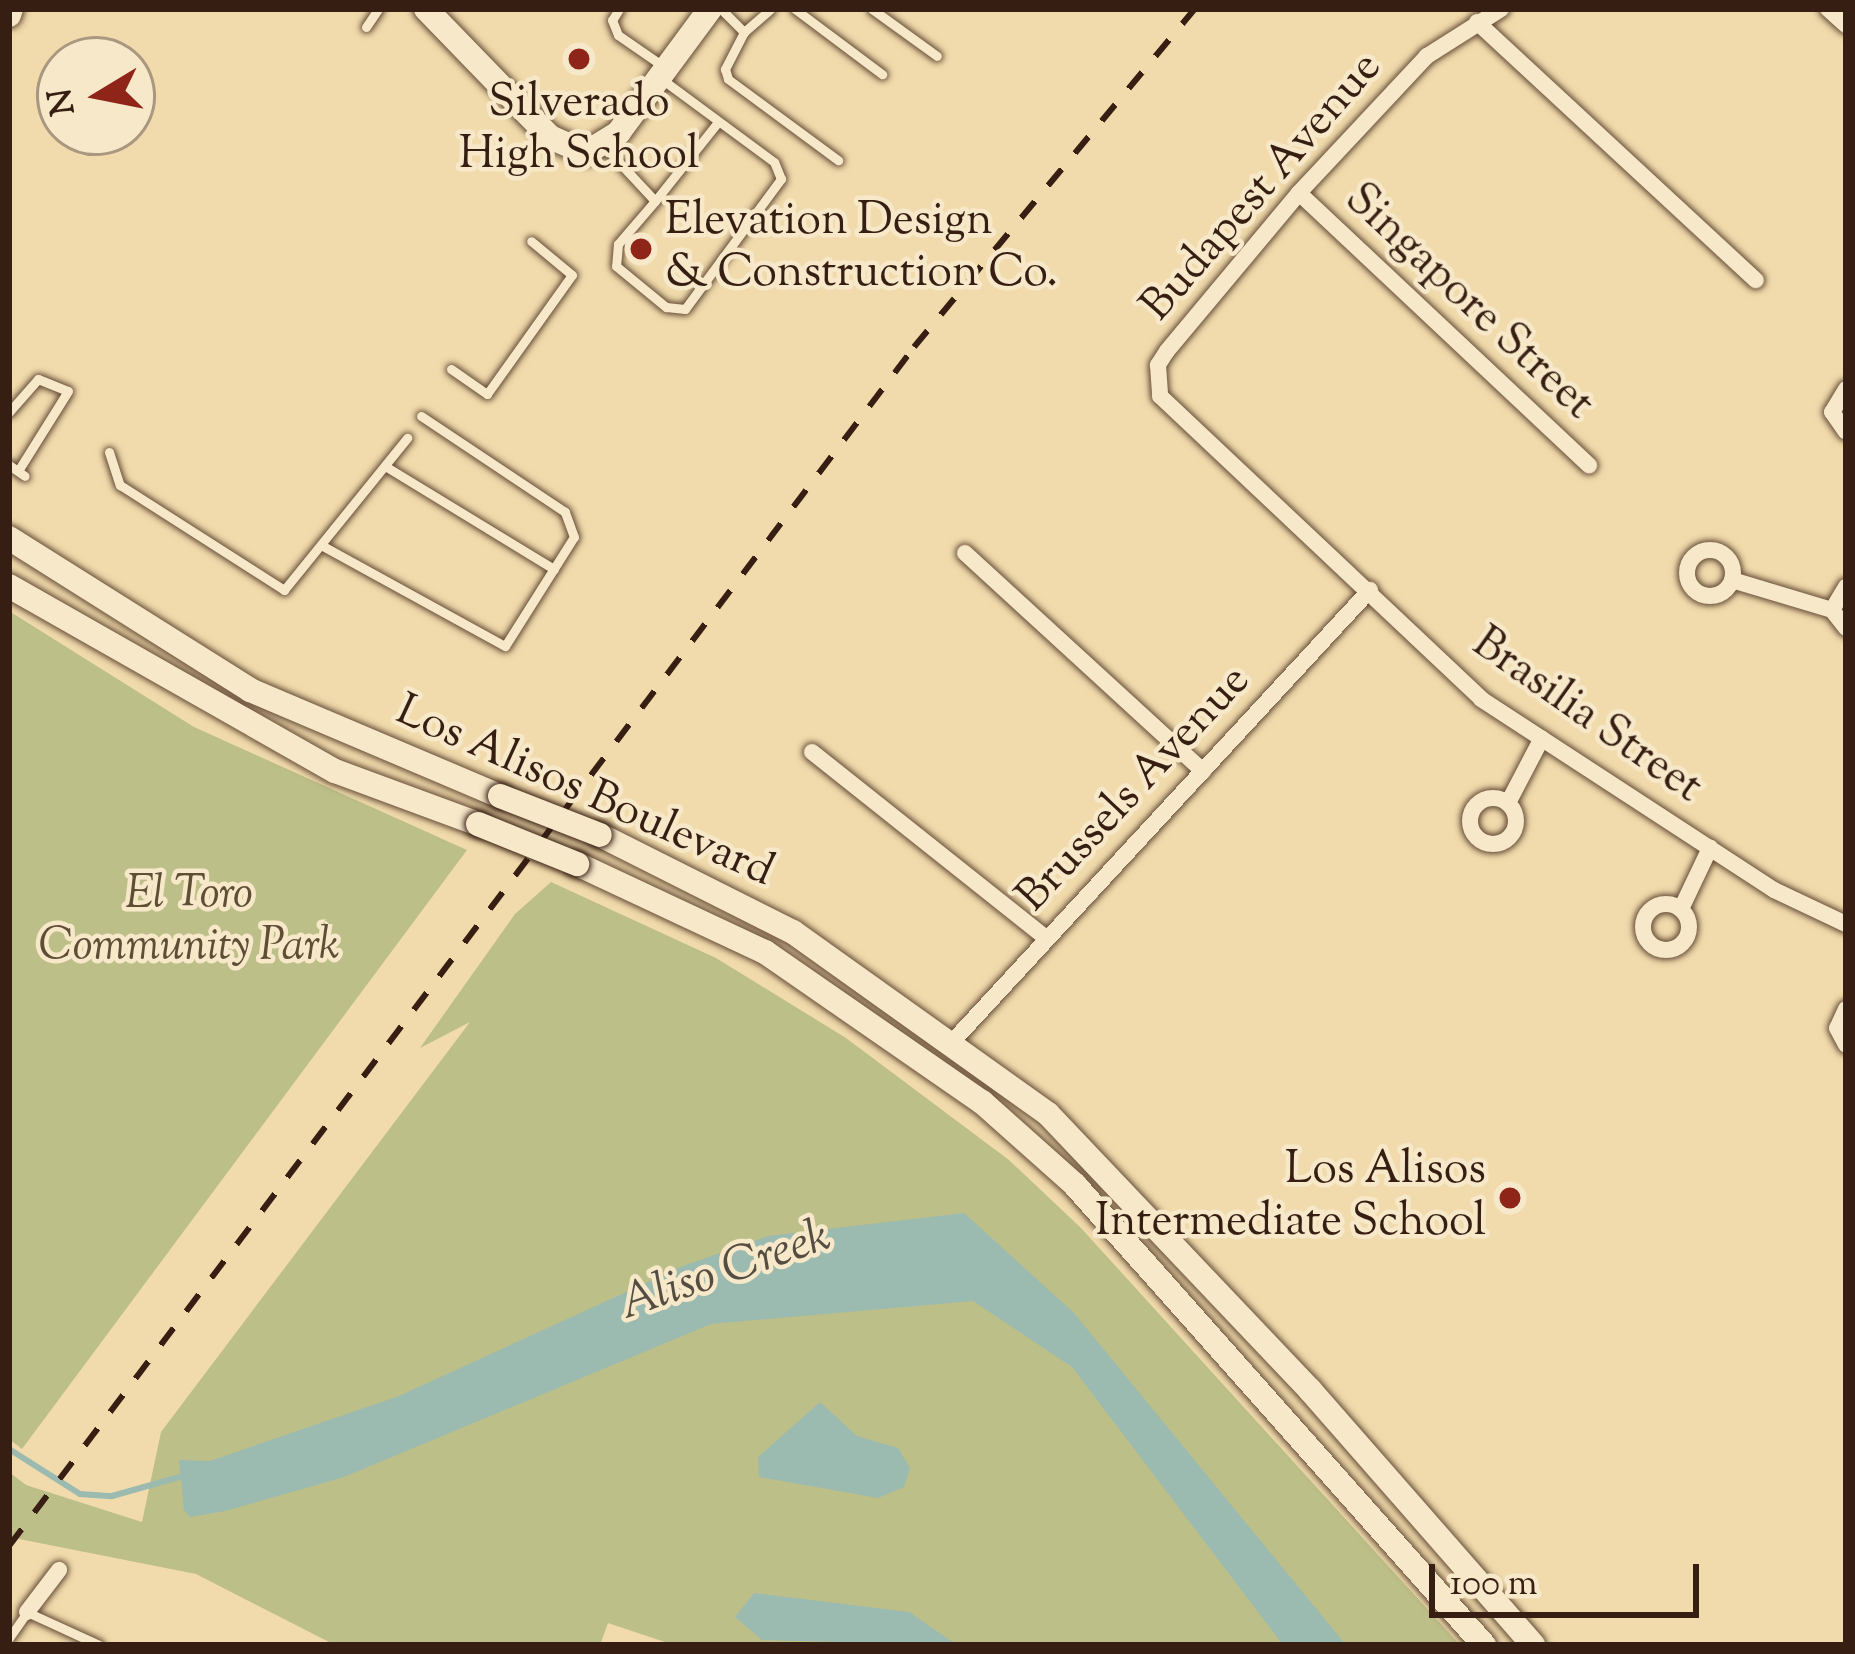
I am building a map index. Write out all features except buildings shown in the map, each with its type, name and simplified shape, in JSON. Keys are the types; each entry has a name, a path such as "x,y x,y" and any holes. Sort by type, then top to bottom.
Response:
{"main road":[{"path":"426,9 550,137 595,149 663,73 710,9"},
{"name":"Los Alisos Boulevard","path":"9,538 266,698 600,835 793,932 954,1040 1048,1114 1131,1199 1533,1645"},
{"name":"Los Alisos Boulevard","path":"9,586 316,761 577,864 765,952 982,1102 1075,1185 1484,1645"}],"street":[{"name":"Budapest Avenue","path":"1156,385 1167,351 1299,193 1427,56 1501,9"},
{"path":"1828,9 1846,25"},
{"path":"1477,22 1756,280"},
{"name":"Singapore Street","path":"1299,193 1589,465"},
{"name":"Brasilia Street","path":"1156,385 1170,407 1481,699 1710,848 1846,924"},
{"path":"1846,388 1832,412 1846,431"},
{"path":"965,553 1203,771"},
{"path":"1732,580 1832,610 1846,628"},
{"path":"1832,610 1846,587"},
{"name":"Brussels Avenue","path":"954,1040 1370,590"},
{"path":"1508,803 1542,738"},
{"path":"812,752 1046,938"},
{"path":"1681,909 1710,848"},
{"path":"1846,1009 1837,1028 1846,1045"},
{"path":"28,1612 59,1570"}],"lane":[{"path":"366,27 378,9"},
{"path":"620,9 612,20 618,35 718,122 774,162 781,178 686,309 666,307 616,266 618,244 718,122"},
{"path":"721,9 744,32"},
{"path":"770,9 744,32 724,69 728,80 838,160"},
{"path":"795,9 882,74"},
{"path":"872,9 937,56"},
{"path":"595,149 655,201"},
{"path":"451,369 487,394 572,275 531,241"},
{"path":"9,412 38,379 68,391 17,471"},
{"path":"321,545 505,646 574,537 565,512 421,416"},
{"path":"109,452 120,485 284,590 407,438"},
{"path":"385,466 554,569"},
{"path":"9,1638 28,1612 99,1645"}],"green space":[{"name":"El Toro Community Park","path":"9,611 194,727 467,850 22,1449 9,1439"},
{"path":"551,882 716,958 846,1038 1009,1160 1081,1228 1460,1645 674,1645 608,1623 600,1645 335,1645 196,1574 9,1537 9,1472 26,1485 142,1522 161,1432 470,1022 420,1048 515,914"}],"water":[{"path":"964,1213 1074,1313 1346,1645 1283,1645 1072,1367 973,1301 711,1324 344,1477 225,1511 190,1517 184,1510 179,1460 210,1461 399,1396 683,1266 768,1236"},
{"path":"820,1402 857,1436 898,1448 910,1468 904,1487 878,1498 759,1477 758,1457"},
{"path":"754,1593 909,1612 957,1645 762,1640 735,1617"}],"waterway":[{"name":"Aliso Creek","path":"9,1449 80,1494 112,1496 186,1475"}],"railway":[{"path":"9,1546 914,347 1195,9"}],"place":[{"name":"Silverado High School","path":"579,59"},
{"name":"Elevation Design & Construction Co.","path":"641,249"},
{"name":"Los Alisos Intermediate School","path":"1510,1198"}]}
